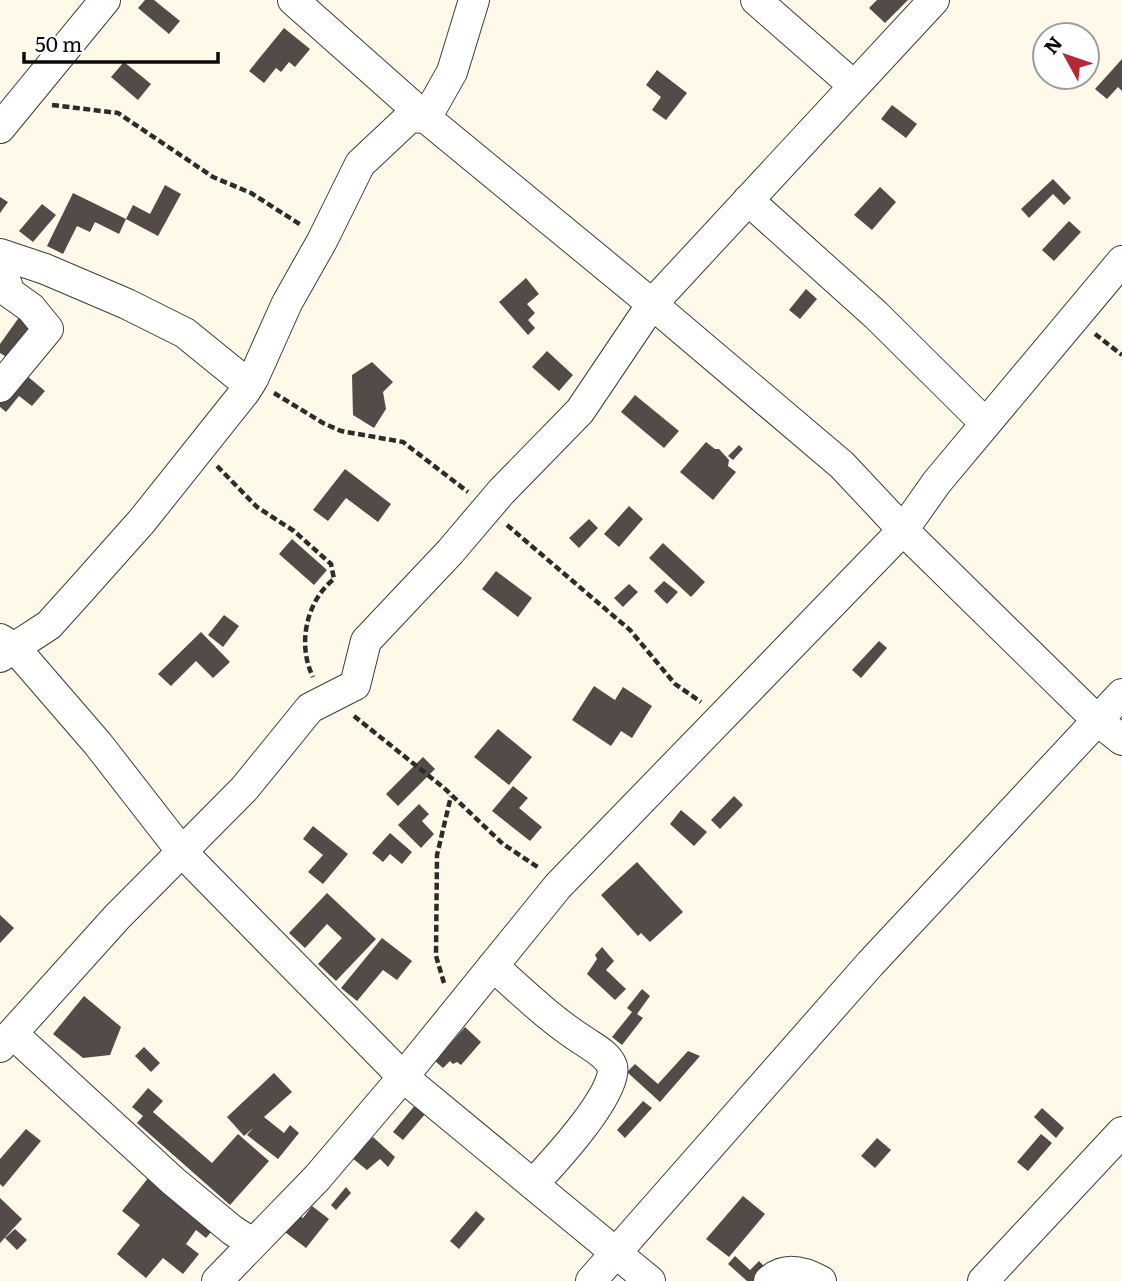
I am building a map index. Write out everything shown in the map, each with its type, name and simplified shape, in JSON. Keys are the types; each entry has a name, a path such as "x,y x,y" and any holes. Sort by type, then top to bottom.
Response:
{"street":[{"path":"0,128 105,0"},
{"path":"293,0 426,118 842,465 903,530 1098,721 1122,740"},
{"path":"426,118 452,72 474,0"},
{"path":"757,0 853,85"},
{"path":"252,1243 210,1213 6,1041 117,917 244,789 310,708 355,685 366,640 450,552 501,492 580,411 652,304 934,0"},
{"path":"426,118 410,117 360,164 322,241 287,303 249,385 142,521 49,625 5,648 97,744 182,852 403,1077 650,1281"},
{"path":"748,200 876,315 985,423"},
{"path":"0,254 45,269 127,304 185,333 249,385"},
{"path":"216,1281 294,1203 403,1077 558,886 903,530 937,482 985,423 1122,261"},
{"path":"0,387 48,329 31,308 3,286"},
{"path":"591,1281 870,964 1122,694"},
{"path":"493,966 567,1031 600,1051 613,1067 613,1077 607,1092 565,1151 533,1184"},
{"path":"983,1281 1122,1132"},
{"path":"769,1281 779,1272 794,1271 821,1281"}],"path":[{"path":"24,98 60,107 118,113 213,177 251,193 322,241"},
{"path":"451,795 437,855 436,956 444,983 462,1004"}],"building":[{"path":"145,0 154,0 180,21 169,34 138,8"},
{"path":"877,0 908,0 885,23 869,8"},
{"path":"284,28 310,49 295,67 289,62 281,72 276,68 264,83 249,71"},
{"path":"1122,59 1122,91 1118,87 1107,99 1097,91 1101,91 1101,82"},
{"path":"124,62 151,84 138,100 111,77"},
{"path":"657,70 687,93 666,120 652,110 661,97 646,85"},
{"path":"892,105 917,124 906,138 881,119"},
{"path":"1053,179 1071,198 1064,205 1053,194 1029,218 1021,209"},
{"path":"165,185 181,194 158,236 126,219 133,205 150,214"},
{"path":"880,187 896,202 872,230 854,215"},
{"path":"73,193 126,219 119,234 95,222 90,232 77,226 63,254 47,246"},
{"path":"0,197 8,202 0,213"},
{"path":"42,204 56,215 33,242 19,231"},
{"path":"1069,221 1081,232 1054,261 1042,250"},
{"path":"526,278 539,294 527,304 535,313 528,320 535,328 528,335 499,302"},
{"path":"806,289 817,299 800,319 789,310"},
{"path":"20,316 34,326 11,360 0,353 0,344"},
{"path":"547,351 573,375 559,391 532,367"},
{"path":"372,362 393,382 383,392 386,409 374,428 353,415 352,375"},
{"path":"20,370 45,391 32,406 19,396 6,412 0,407 0,394"},
{"path":"635,395 679,431 664,448 621,412"},
{"path":"706,442 719,449 729,460 728,466 736,472 713,500 680,472"},
{"path":"739,445 743,449 733,460 728,456"},
{"path":"345,469 391,504 378,522 346,498 328,521 313,510"},
{"path":"629,506 643,519 619,547 604,534"},
{"path":"589,519 598,528 579,548 569,538"},
{"path":"292,539 327,570 314,585 279,554"},
{"path":"663,543 705,582 691,597 649,558"},
{"path":"496,571 532,598 518,617 482,589"},
{"path":"664,581 678,592 667,604 654,591"},
{"path":"629,584 638,592 623,607 614,598"},
{"path":"224,615 239,626 223,647 208,635"},
{"path":"201,632 230,662 213,678 196,661 171,686 158,674"},
{"path":"879,641 887,648 861,678 852,670"},
{"path":"594,686 615,700 623,687 652,706 632,738 621,731 611,746 572,720"},
{"path":"498,729 532,757 509,785 474,757"},
{"path":"423,757 435,769 398,806 386,794"},
{"path":"513,786 528,798 519,808 542,827 530,841 492,811"},
{"path":"734,796 743,805 720,829 711,820"},
{"path":"419,804 429,814 422,821 434,834 421,848 398,825"},
{"path":"681,810 707,832 694,846 670,824"},
{"path":"313,826 348,854 323,884 308,872 323,855 303,839"},
{"path":"390,833 412,852 402,864 390,854 383,862 372,853"},
{"path":"637,862 683,912 650,942 641,933 638,936 601,895"},
{"path":"327,893 376,939 336,981 318,964 342,938 327,924 305,948 289,933"},
{"path":"0,915 14,928 0,943"},
{"path":"382,938 412,961 397,980 383,970 357,1001 341,988"},
{"path":"602,947 614,961 606,970 626,989 615,1000 587,974 597,959 595,955"},
{"path":"642,989 650,996 637,1014 643,1018 622,1045 612,1037 632,1012 627,1008"},
{"path":"84,996 121,1027 110,1055 83,1058 53,1034"},
{"path":"465,1027 481,1042 461,1065 450,1061 443,1068 435,1061"},
{"path":"144,1047 160,1063 151,1072 135,1056"},
{"path":"688,1051 700,1056 660,1102 627,1072 635,1064 658,1084"},
{"path":"274,1073 292,1092 264,1117 284,1133 290,1125 299,1133 278,1159 247,1135 253,1128 244,1136 227,1117"},
{"path":"148,1088 163,1101 153,1112 212,1163 238,1134 269,1161 230,1205 137,1123 143,1116 132,1107"},
{"path":"643,1101 652,1108 625,1138 617,1130"},
{"path":"416,1104 426,1113 403,1140 393,1132"},
{"path":"1042,1108 1064,1128 1056,1138 1034,1117"},
{"path":"26,1129 41,1141 3,1187 0,1184 0,1159"},
{"path":"1041,1134 1052,1143 1028,1171 1017,1162"},
{"path":"373,1137 395,1157 388,1167 380,1159 367,1170 352,1158"},
{"path":"877,1138 891,1150 875,1168 861,1156"},
{"path":"152,1173 217,1225 206,1238 196,1230 186,1244 199,1254 183,1274 163,1258 146,1278 117,1254 140,1225 122,1211"},
{"path":"346,1187 351,1193 336,1210 331,1205"},
{"path":"743,1196 765,1214 729,1257 706,1239"},
{"path":"0,1198 22,1219 0,1243"},
{"path":"312,1206 329,1219 306,1248 281,1229 294,1212 303,1218"},
{"path":"476,1211 485,1219 459,1249 450,1241"},
{"path":"15,1229 27,1240 17,1250 5,1238"},
{"path":"735,1256 750,1270 759,1261 767,1269 757,1281 747,1281 728,1264"}]}
